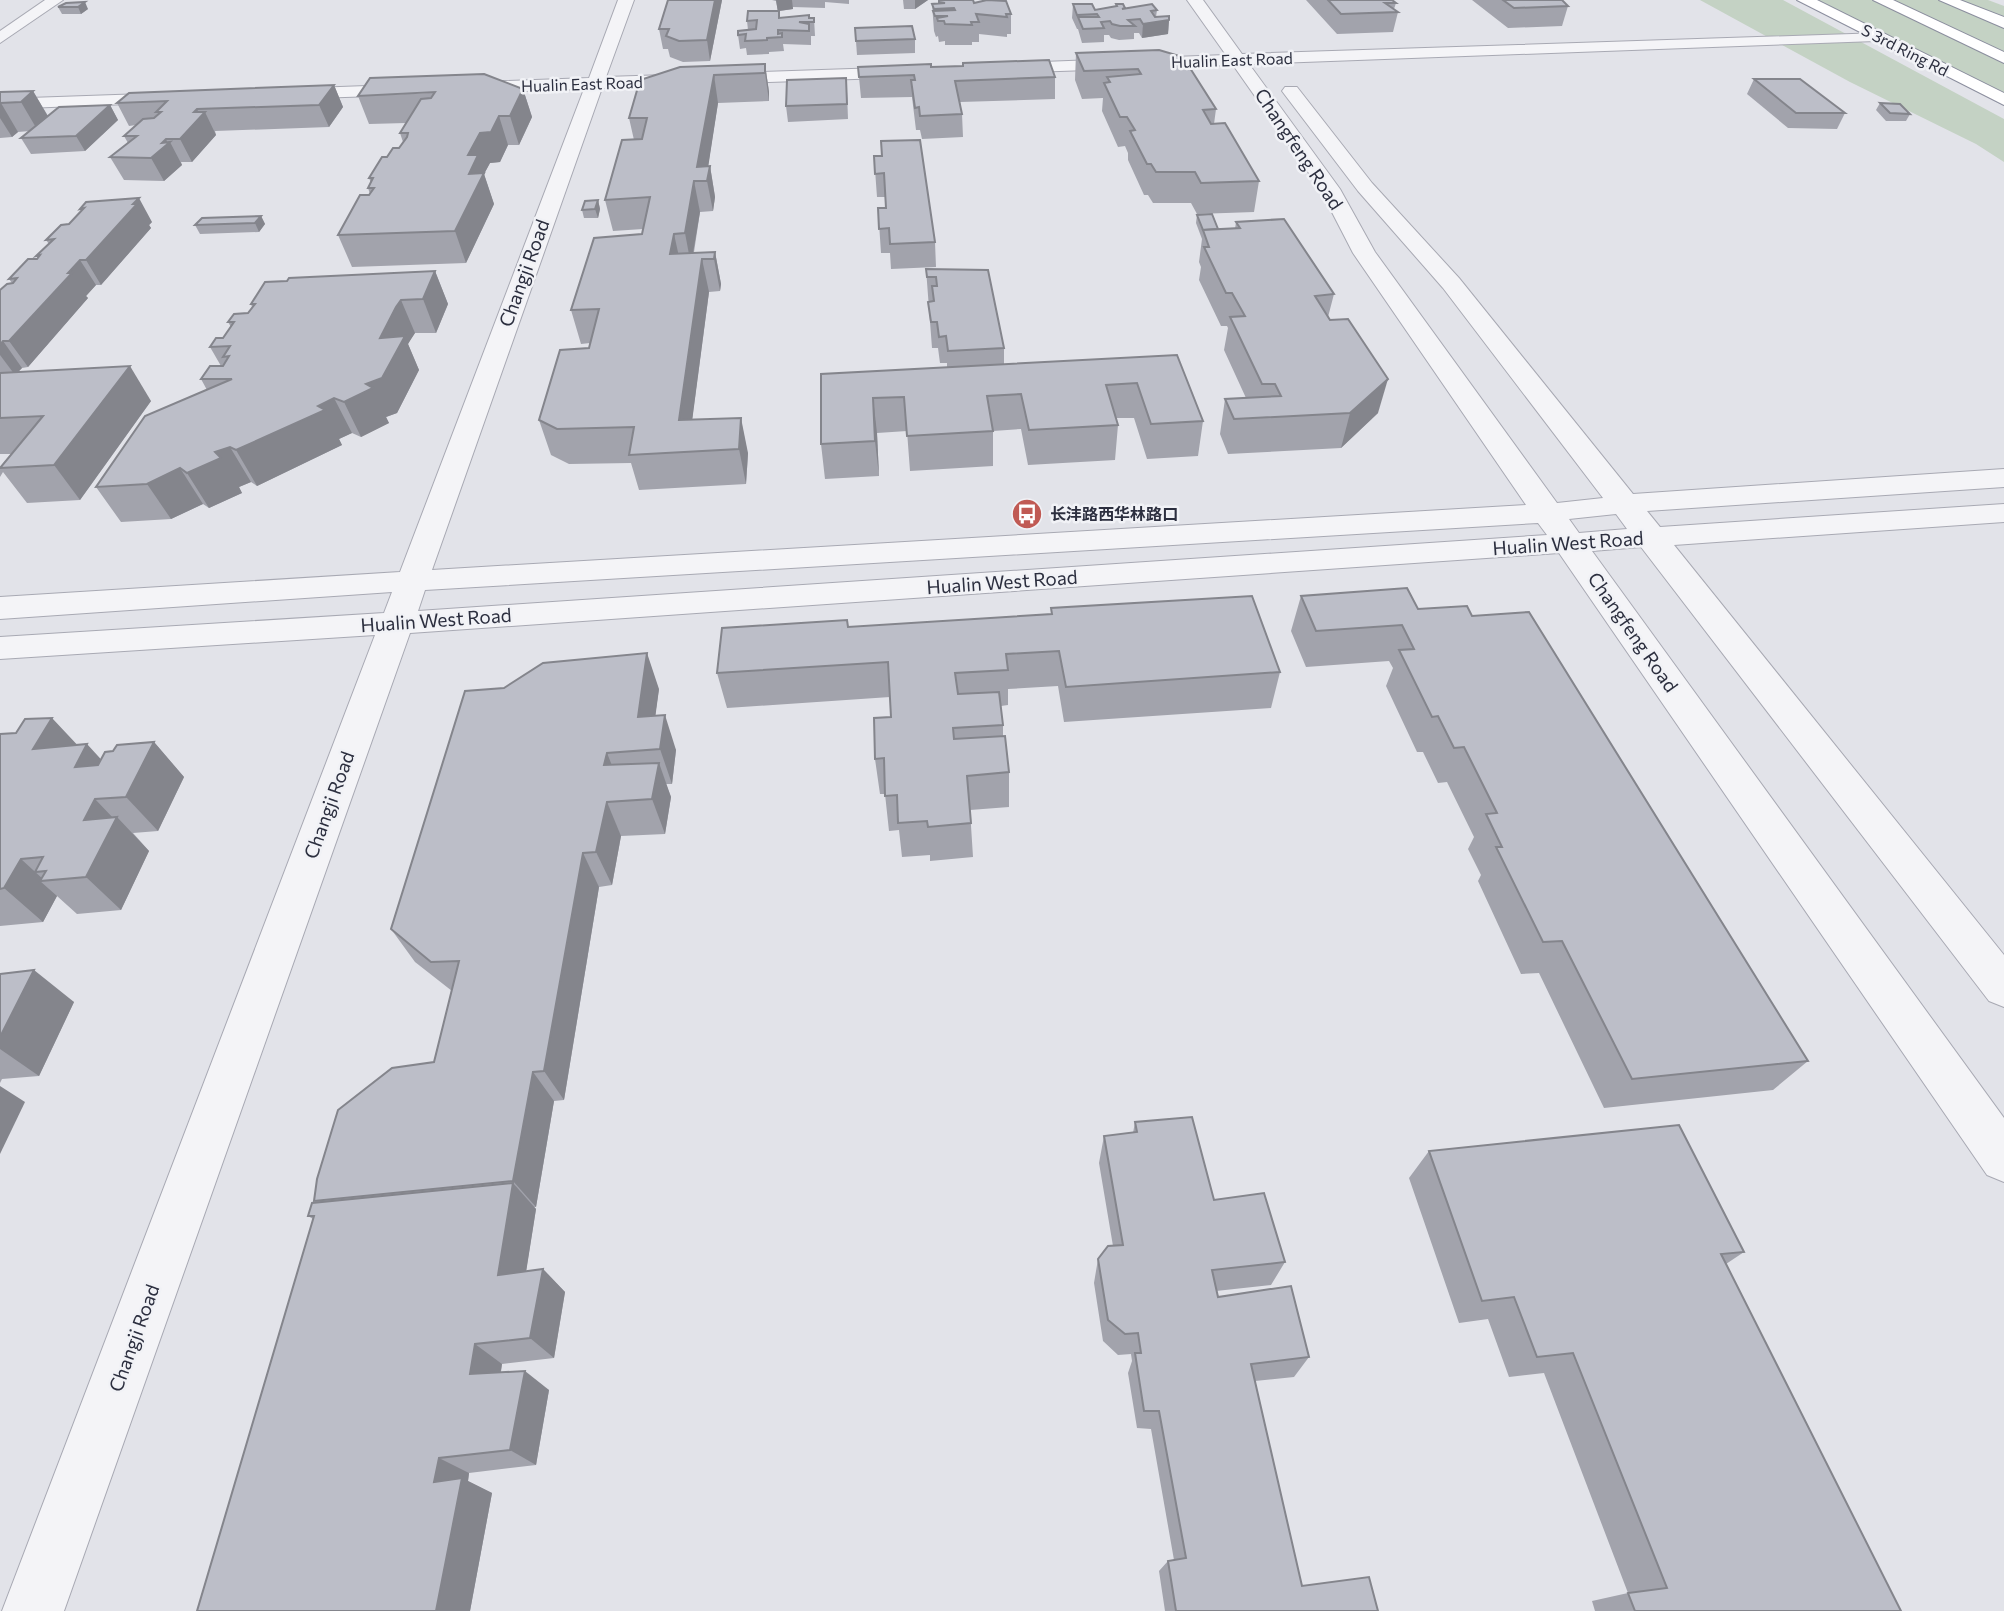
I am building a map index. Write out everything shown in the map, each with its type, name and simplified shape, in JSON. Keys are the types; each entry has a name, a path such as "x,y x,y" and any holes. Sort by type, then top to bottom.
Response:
{"highway":[{"name":"S 3rd Ring Rd","path":"1805,0 2004,100"},
{"path":"1881,0 2004,58"},
{"path":"1941,3 2004,23"},
{"path":"1941,3 2004,36"}],"street":[{"path":"0,38 55,0"},
{"name":"Changji Road","path":"33,1611 626,0"},
{"name":"Changfeng Road","path":"1195,0 1252,59 1451,283 2004,988"},
{"name":"Changfeng Road","path":"1220,0 1330,189 1364,253 2004,1158"},
{"name":"Hualin East Road","path":"986,69 1877,36"},
{"name":"Hualin East Road","path":"262,95 930,71"},
{"path":"0,104 193,97"},
{"name":"Hualin West Road","path":"0,608 1548,513 1624,504 2004,478"},
{"name":"Hualin West Road","path":"0,648 2004,513"}],"green space":[{"path":"1700,0 1783,0 2004,119 2004,162 1976,144 1850,82"},
{"path":"1816,0 1988,0 2004,6 2004,95"}],"building":[{"path":"668,0 715,0 707,40 679,41 666,36 669,29 659,29"},
{"path":"939,0 973,0 974,3 987,0 1006,1 1011,14 1006,14 1007,17 976,14 979,22 971,22 972,25 945,24 937,18 948,16 935,16 933,11 955,10 934,9 932,4 945,3"},
{"path":"1328,0 1392,0 1396,3 1385,3 1398,12 1341,14"},
{"path":"1503,0 1562,0 1568,6 1514,8"},
{"path":"85,2 78,7 58,7 66,3"},
{"path":"1073,4 1092,4 1095,10 1117,6 1116,4 1123,4 1125,8 1122,9 1152,4 1157,10 1151,11 1155,17 1169,16 1169,20 1143,24 1140,19 1128,20 1135,26 1120,26 1110,21 1101,22 1104,28 1083,29 1078,17 1099,17 1097,14 1077,15"},
{"path":"748,11 779,11 779,18 809,15 809,18 814,18 814,22 799,22 809,24 809,31 778,30 782,37 745,41 746,34 738,35 738,31 756,29 757,20 747,21"},
{"path":"912,26 915,39 856,41 855,28"},
{"path":"1159,50 1183,57 1216,109 1203,110 1211,124 1225,123 1259,181 1201,183 1195,172 1156,172 1151,164 1147,164 1130,131 1135,130 1127,117 1120,117 1104,83 1110,82 1107,77 1141,74 1138,69 1084,71 1076,53"},
{"path":"1049,60 1055,77 955,81 962,114 920,116 919,107 915,108 911,80 915,80 914,75 859,77 858,67 931,64 931,67 963,66 963,63"},
{"path":"765,64 765,73 714,75 697,167 710,166 707,181 694,181 685,233 674,234 670,254 715,252 714,259 702,259 679,420 741,418 739,449 629,455 634,427 557,429 539,420 560,350 589,348 599,309 571,310 594,238 642,234 650,197 605,200 622,140 642,139 647,118 629,118 640,80 680,67"},
{"path":"484,74 523,89 510,116 499,116 491,132 480,133 468,155 478,155 469,174 484,173 455,231 338,235 360,195 369,195 374,188 368,188 373,178 369,178 382,157 387,157 393,148 399,148 407,137 408,133 400,133 421,99 431,98 435,92 358,96 370,78"},
{"path":"846,78 847,104 786,106 787,80"},
{"path":"1754,79 1800,79 1845,113 1796,113"},
{"path":"334,85 319,105 197,109 194,112 205,112 180,139 166,139 162,143 170,142 151,158 110,157 137,136 124,136 143,119 154,118 167,101 117,103 129,93"},
{"path":"33,91 21,102 0,103 0,92"},
{"path":"1880,103 1900,104 1910,114 1890,113"},
{"path":"110,105 76,136 21,138 59,107"},
{"path":"920,140 935,242 890,244 889,228 879,229 878,208 886,208 884,173 875,174 874,156 882,156 881,141"},
{"path":"139,198 133,204 137,204 86,260 80,260 68,273 72,273 9,341 3,341 0,345 0,290 17,278 9,279 28,259 37,259 40,255 36,256 54,239 46,240 61,225 69,224 86,202"},
{"path":"598,200 595,209 582,210 585,201"},
{"path":"1212,214 1218,229 1203,230 1197,215"},
{"path":"261,216 255,223 195,225 202,218"},
{"path":"1284,219 1334,294 1315,296 1330,320 1348,319 1388,379 1350,413 1234,419 1225,399 1281,396 1275,384 1262,384 1230,317 1245,316 1232,293 1226,293 1204,247 1209,247 1203,230 1240,228 1236,222"},
{"path":"926,269 988,270 1004,348 948,351 946,336 939,337 937,322 931,322 928,302 934,301 932,286 937,286 936,277 927,277"},
{"path":"435,271 423,299 401,300 396,307 380,338 405,336 382,378 366,384 373,388 344,402 334,398 318,406 325,410 236,450 230,447 215,452 221,458 187,473 180,468 147,484 96,487 145,416 232,379 201,379 210,366 223,366 229,356 223,357 230,346 210,347 216,338 223,338 234,322 228,322 234,314 248,313 265,282 287,281 289,278"},
{"path":"1177,355 1203,421 1151,424 1137,383 1106,385 1118,425 1029,430 1021,394 987,396 993,431 907,436 904,397 873,398 875,441 821,444 821,374"},
{"path":"130,366 54,465 0,468 43,416 0,418 0,373"},
{"path":"1407,588 1418,609 1467,606 1472,616 1529,612 1808,1061 1632,1079 1562,941 1543,942 1496,847 1502,847 1486,814 1497,813 1464,747 1454,748 1438,716 1432,717 1399,650 1414,649 1402,625 1316,631 1301,596"},
{"path":"1252,596 1280,672 1066,687 1059,651 1006,654 1008,670 955,673 958,694 999,692 1003,725 953,728 954,739 1005,736 1009,772 967,776 971,823 928,827 927,821 898,823 897,795 885,796 884,758 875,759 874,718 891,717 888,662 717,673 722,628 847,620 848,627 1052,614 1051,608"},
{"path":"647,653 638,717 665,715 660,749 607,753 604,765 659,763 652,799 607,802 596,852 583,853 544,1071 533,1072 513,1181 314,1201 317,1179 338,1110 392,1068 434,1062 459,961 431,962 391,929 465,691 504,688 543,663"},
{"path":"52,718 33,749 87,744 75,767 98,765 105,752 113,751 117,745 154,742 126,797 95,799 84,820 117,817 86,877 40,881 46,871 35,872 43,857 21,859 4,888 0,889 0,734 16,733 25,719"},
{"path":"34,970 0,1037 0,974"},
{"path":"1192,1117 1214,1200 1264,1193 1285,1262 1212,1270 1218,1297 1291,1286 1309,1357 1251,1364 1302,1586 1369,1577 1378,1611 1176,1611 1168,1561 1186,1558 1159,1411 1144,1411 1135,1353 1141,1353 1138,1333 1125,1334 1108,1320 1098,1259 1108,1246 1123,1245 1104,1136 1137,1132 1135,1122"},
{"path":"1679,1125 1744,1252 1721,1254 1901,1611 1635,1611 1628,1593 1667,1588 1573,1353 1537,1357 1514,1297 1482,1301 1429,1151"},
{"path":"513,1183 498,1275 543,1269 530,1338 475,1344 470,1374 525,1371 510,1450 439,1458 434,1482 462,1478 436,1611 197,1611 314,1216 308,1216 312,1203"}],"place":[{"name":"长沣路西华林路口","path":"1027,514"}]}
